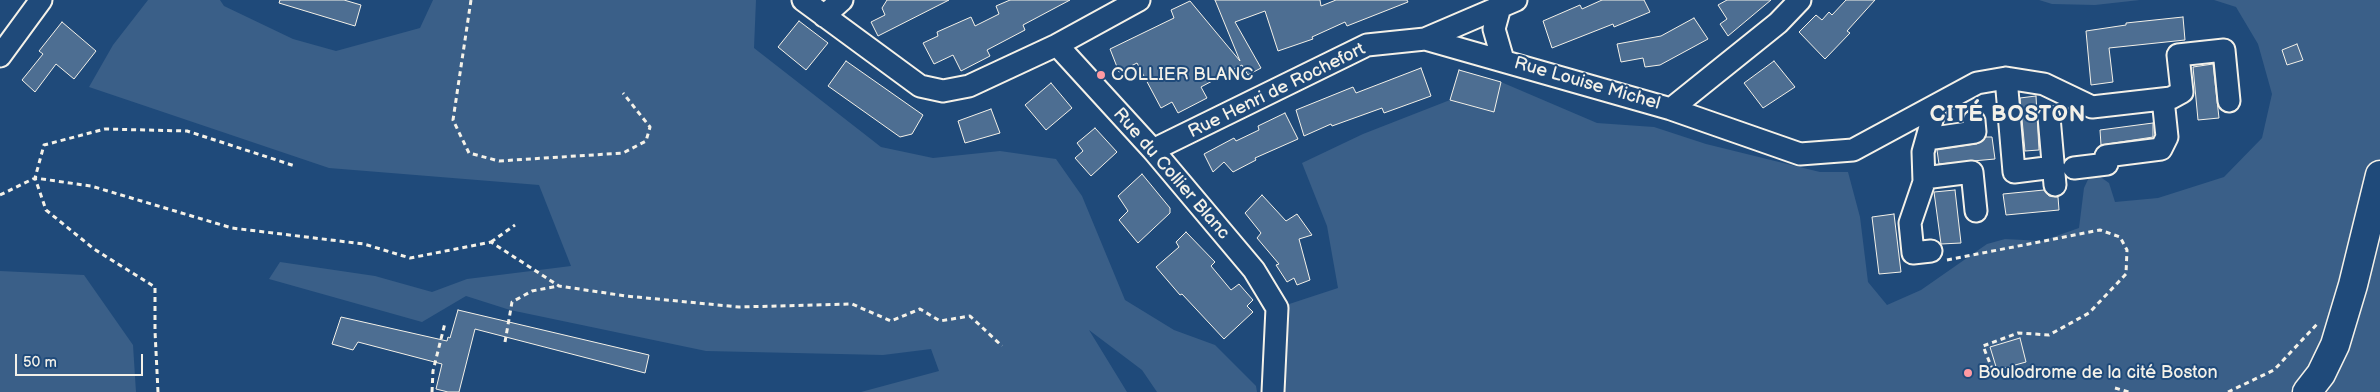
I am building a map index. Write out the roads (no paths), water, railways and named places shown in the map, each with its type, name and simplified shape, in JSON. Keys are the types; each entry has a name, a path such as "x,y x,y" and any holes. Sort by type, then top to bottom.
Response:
{"highway":[{"path":"2308,392 2321,374 2336,345 2380,175"}],"street":[{"path":"0,56 41,0"},
{"path":"802,0 920,86 943,91 970,86 1057,45 1138,0"},
{"path":"824,16 842,0"},
{"name":"Rue Louise Michel","path":"1671,109 1778,23 1800,0"},
{"name":"Rue Louise Michel","path":"1503,60 1494,29 1508,3"},
{"name":"Rue Henri de Rochefort","path":"1153,150 1366,45 1425,39 1508,3"},
{"name":"Rue Louise Michel","path":"1425,39 1671,109 1800,154 1853,150 1977,83 2006,78 2044,84 2092,107 2167,99"},
{"name":"Rue du Collier Blanc","path":"1057,45 1153,150 1254,270 1278,308 1273,392"},
{"path":"2006,78 2014,172 2061,173 2107,164 2106,156 2161,149 2166,137 2167,99 2182,92 2178,54 2224,50 2229,102"},
{"path":"1931,250 1913,253 1910,223 1924,178 1923,152 1936,106"},
{"path":"2049,117 2061,173"},
{"path":"1927,139 1975,132 1974,121"},
{"path":"1924,178 1972,172 1976,211"}],"place":[{"name":"COLLIER BLANC","path":"1101,75"},
{"name":"Boulodrome de la cité Boston","path":"1968,373"}],"district":[{"name":"CITÉ BOSTON","path":"2008,115"}]}
